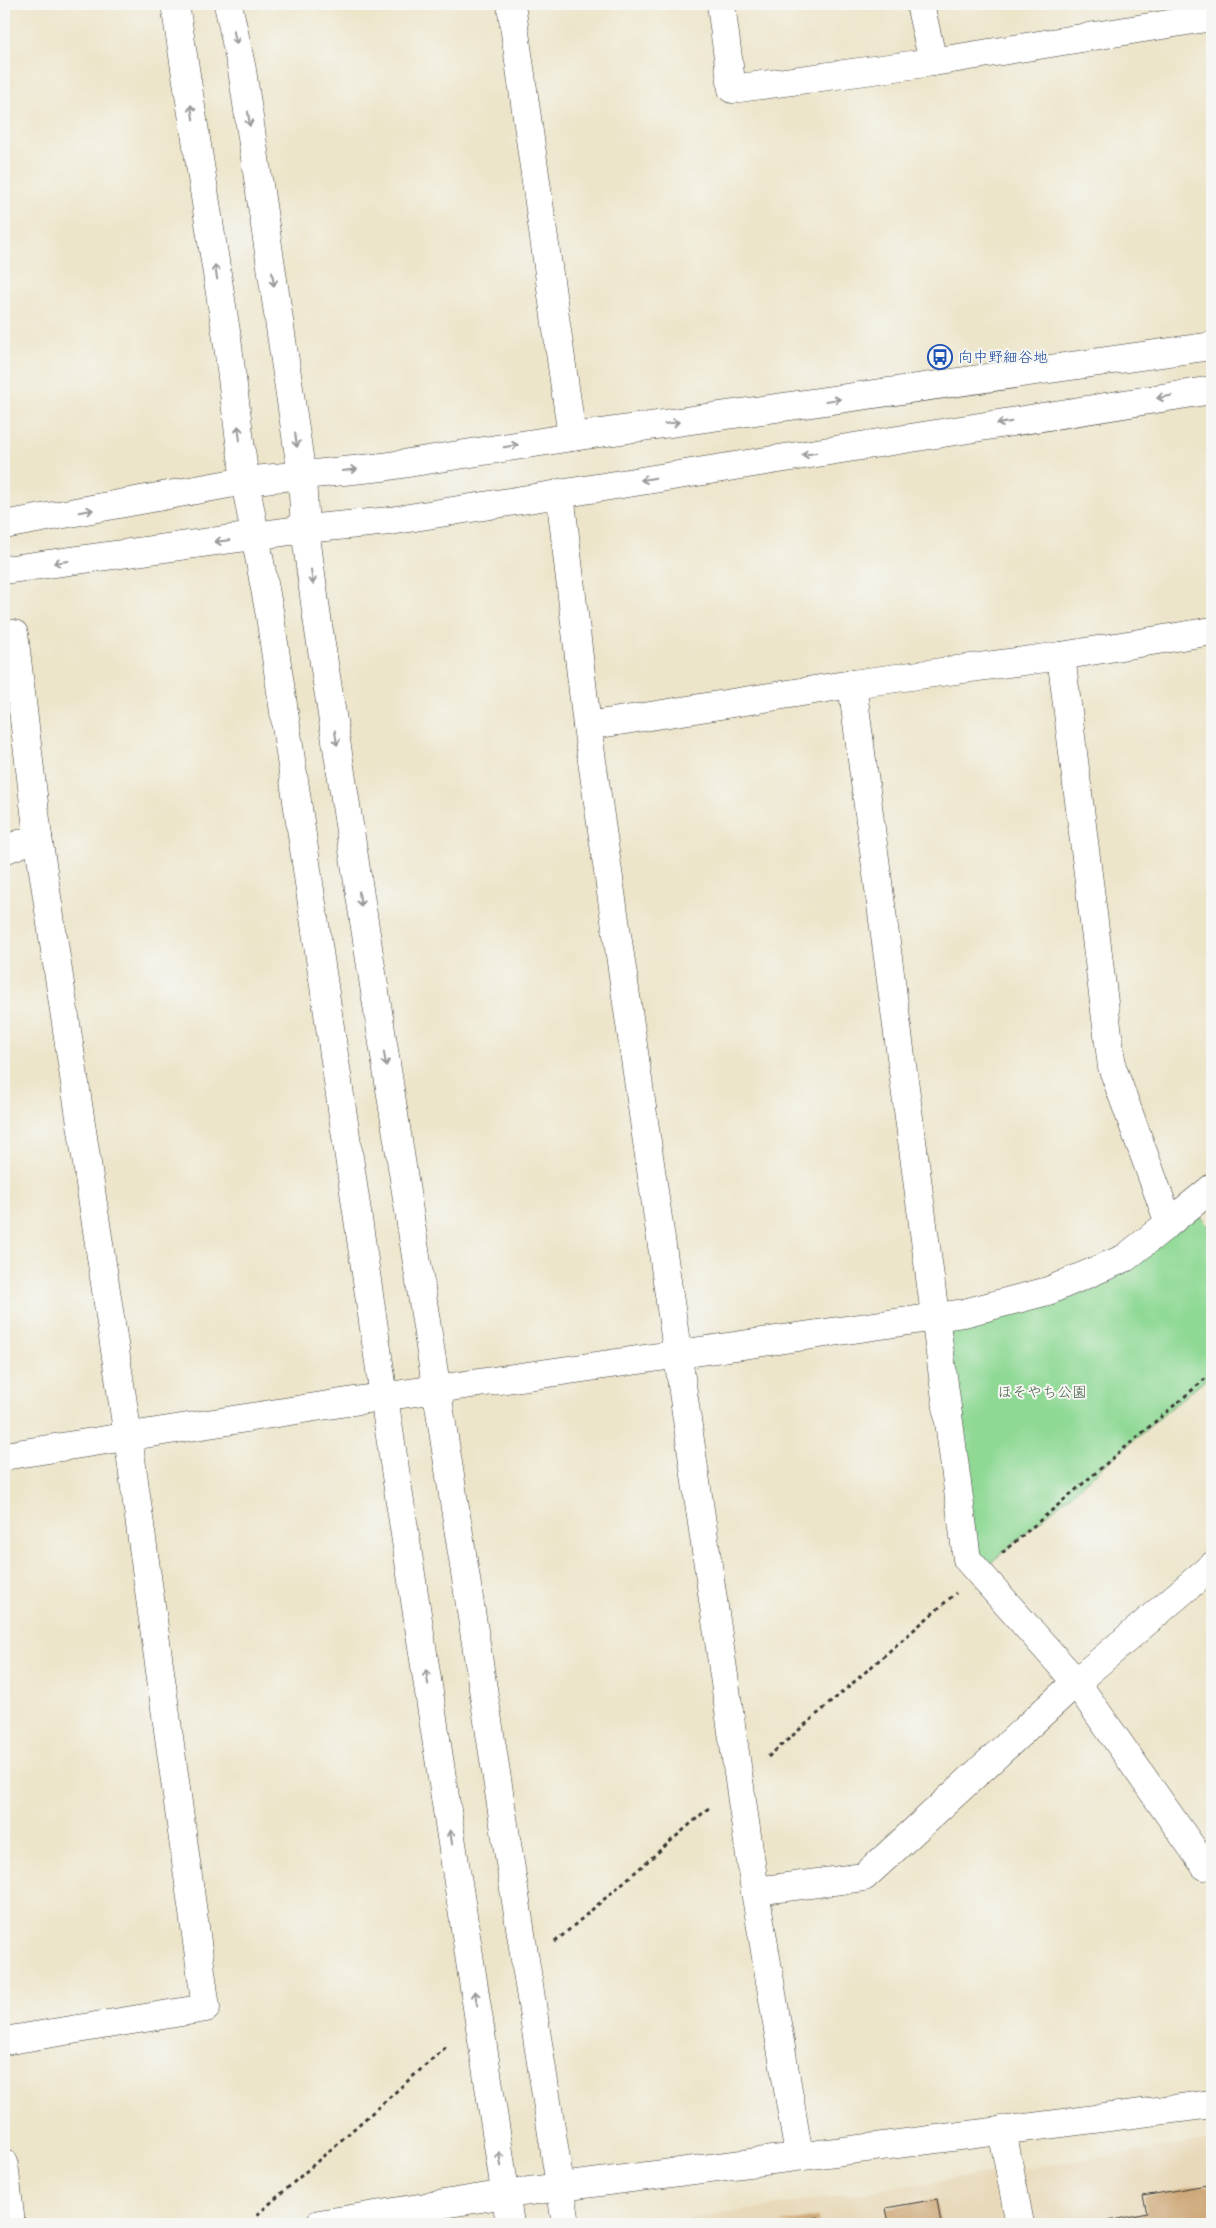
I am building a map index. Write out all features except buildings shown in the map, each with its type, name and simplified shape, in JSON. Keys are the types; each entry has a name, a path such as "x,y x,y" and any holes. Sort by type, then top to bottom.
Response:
{"street":[{"path":"175,4 226,338 245,481 270,616 384,1397 510,2224"},
{"path":"228,4 242,70 302,476 305,529 435,1390 566,2224"},
{"path":"511,4 572,437"},
{"path":"721,4 732,89 933,62 1212,17"},
{"path":"920,4 933,62"},
{"path":"4,525 245,481 383,466 572,437 1212,346"},
{"path":"4,570 305,529 390,520 1212,390"},
{"path":"560,494 587,726 680,1354 756,1891 799,2156"},
{"path":"587,726 852,684 1061,656 1212,631"},
{"path":"4,2041 206,2008 128,1437 38,837 14,634"},
{"path":"1061,656 1112,1067 1168,1223"},
{"path":"852,684 967,1559 1076,1682 1205,1866 1212,1861"},
{"path":"4,850 38,837"},
{"path":"4,1456 384,1397 964,1313 1048,1291 1125,1258 1212,1188"},
{"path":"756,1891 864,1877 1076,1682 1212,1566"},
{"path":"319,2224 506,2194 1212,2104"},
{"path":"1002,2130 1020,2224"},
{"path":"4,2163 10,2224"}],"path":[{"path":"548,1948 1212,1373"},
{"path":"257,2215 446,2047"}],"shaded area":[{"path":"1212,2140 1212,2224 654,2224"}],"green space":[{"name":"ほそやち公園","path":"1192,1205 1212,1231 1212,1373 979,1573 934,1317 1048,1291"}],"place":[{"name":"向中野細谷地","path":"940,357"}]}
